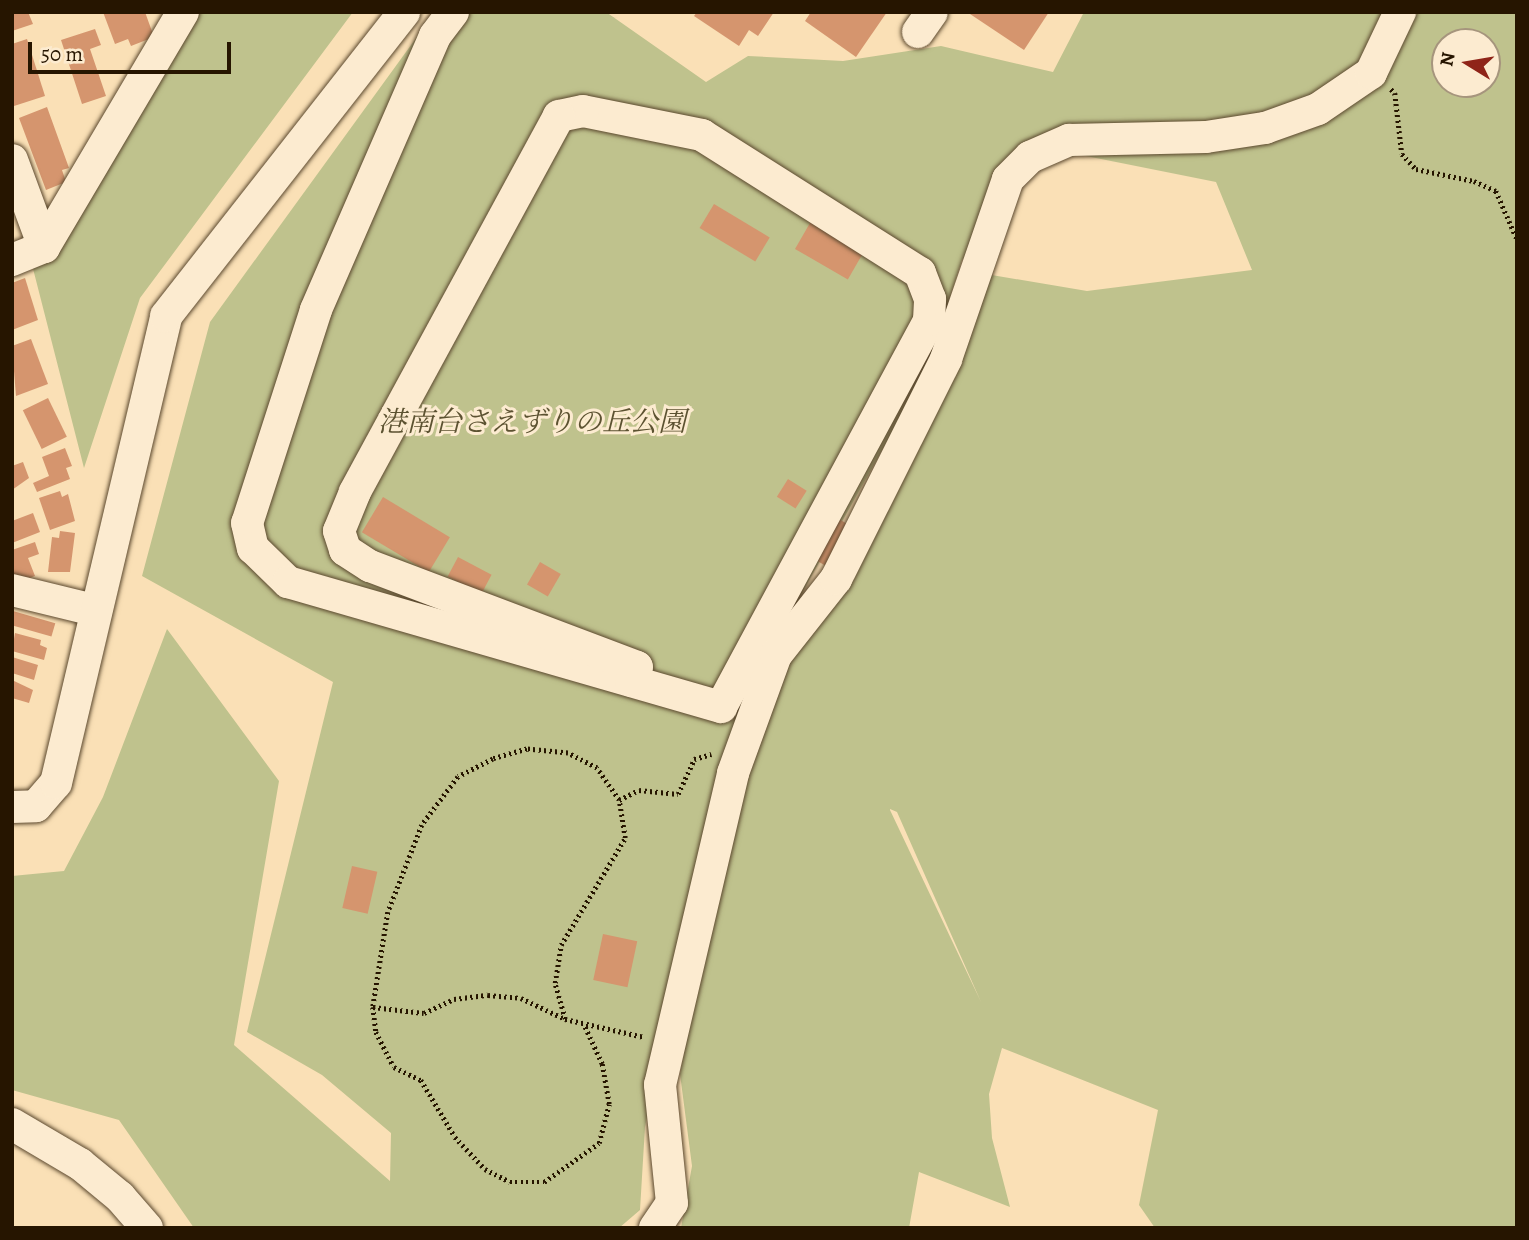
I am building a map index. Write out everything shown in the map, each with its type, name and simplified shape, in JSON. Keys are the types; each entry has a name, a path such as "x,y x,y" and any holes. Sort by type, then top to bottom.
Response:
{"street":[{"path":"12,260 44,247 183,12"},
{"path":"12,807 36,806 56,783 94,610 166,316 404,12"},
{"path":"453,12 435,36 316,310 247,523 253,548 288,582 721,707 929,320 930,299 920,273 702,135 583,111 559,116 355,492 339,531 345,550 370,566 637,667 631,681"},
{"path":"656,1228 672,1203 660,1085 733,773 776,655 836,579 946,359 1008,179 1030,157 1069,140 1206,137 1265,128 1318,109 1371,73 1400,12"},
{"path":"12,160 44,247"},
{"path":"12,590 94,610"},
{"path":"12,1124 80,1164 120,1197 147,1228"}],"path":[{"path":"1395,93 1402,154 1416,169 1474,181 1496,191 1517,239"},
{"path":"708,768 721,707"},
{"path":"565,1020 555,983 561,945 625,838 619,800 597,768 568,752 527,750 493,759 458,777 422,825 402,868 388,912 373,1007 376,1032 394,1066 421,1080 455,1137 485,1169 510,1182 544,1182 599,1143 609,1104 602,1063 584,1025"},
{"path":"619,800 639,790 678,794 694,759 711,754"},
{"path":"373,1007 424,1013 454,999 488,995 521,998 565,1020 649,1038"}],"green space":[{"path":"183,12 353,12 140,298 84,468 29,253"},
{"name":"港南台さえずりの丘公園","path":"435,12 606,12 706,82 748,56 843,61 941,46 1053,72 1084,12 1517,12 1517,1228 1155,1228 1139,1205 1158,1110 1002,1048 989,1094 992,1138 1010,1207 919,1172 909,1228 681,1228 692,1166 680,1074 739,755 776,655 836,579 948,354 974,272 1087,291 1252,270 1216,182 1081,155 1069,140 1030,157 1008,179 984,242 962,260 926,372 771,648 738,738 668,1012 645,1127 640,1210 619,1228 194,1228 119,1120 12,1090 12,876 64,871 103,797 167,629 279,781 234,1045 390,1181 391,1133 322,1075 247,1032 333,682 142,576 210,322","holes":["890,809 897,812 981,1002"]}],"building":[{"path":"12,12 28,12 33,24 12,31"},
{"path":"103,12 145,12 154,37 131,46 128,39 115,44"},
{"path":"697,12 774,12 758,36 749,30 739,46 694,16"},
{"path":"811,12 887,12 856,57 805,21"},
{"path":"967,12 1049,12 1024,50"},
{"path":"95,29 101,45 90,49 106,96 82,104 61,40"},
{"path":"27,39 45,96 14,106 12,44"},
{"path":"47,107 69,168 62,170 66,182 46,190 19,118"},
{"path":"714,204 770,237 755,261 700,228"},
{"path":"814,216 867,247 848,279 795,249"},
{"path":"25,278 38,320 12,330 12,283"},
{"path":"31,339 48,384 16,396 12,346"},
{"path":"48,398 67,437 42,449 23,410"},
{"path":"65,448 72,466 66,468 70,479 37,492 33,483 49,476 42,457"},
{"path":"23,462 29,478 12,490 12,466"},
{"path":"788,479 807,491 796,508 777,497"},
{"path":"60,491 62,497 68,494 75,521 50,530 39,498"},
{"path":"383,497 450,537 429,572 362,532"},
{"path":"33,513 40,532 12,543 12,521"},
{"path":"837,518 849,525 826,566 814,559"},
{"path":"60,531 75,533 70,572 48,572 52,537 59,538"},
{"path":"35,542 39,554 28,558 35,576 19,582 12,571 12,550"},
{"path":"458,557 492,575 481,594 448,576"},
{"path":"540,562 561,574 548,597 527,585"},
{"path":"13,611 55,623 51,637 12,625"},
{"path":"15,633 41,640 40,645 47,648 44,660 12,651"},
{"path":"12,657 38,665 34,680 12,673"},
{"path":"12,680 33,690 29,703 12,698"},
{"path":"352,866 377,872 368,914 342,908"},
{"path":"603,934 637,941 627,987 593,980"}]}
